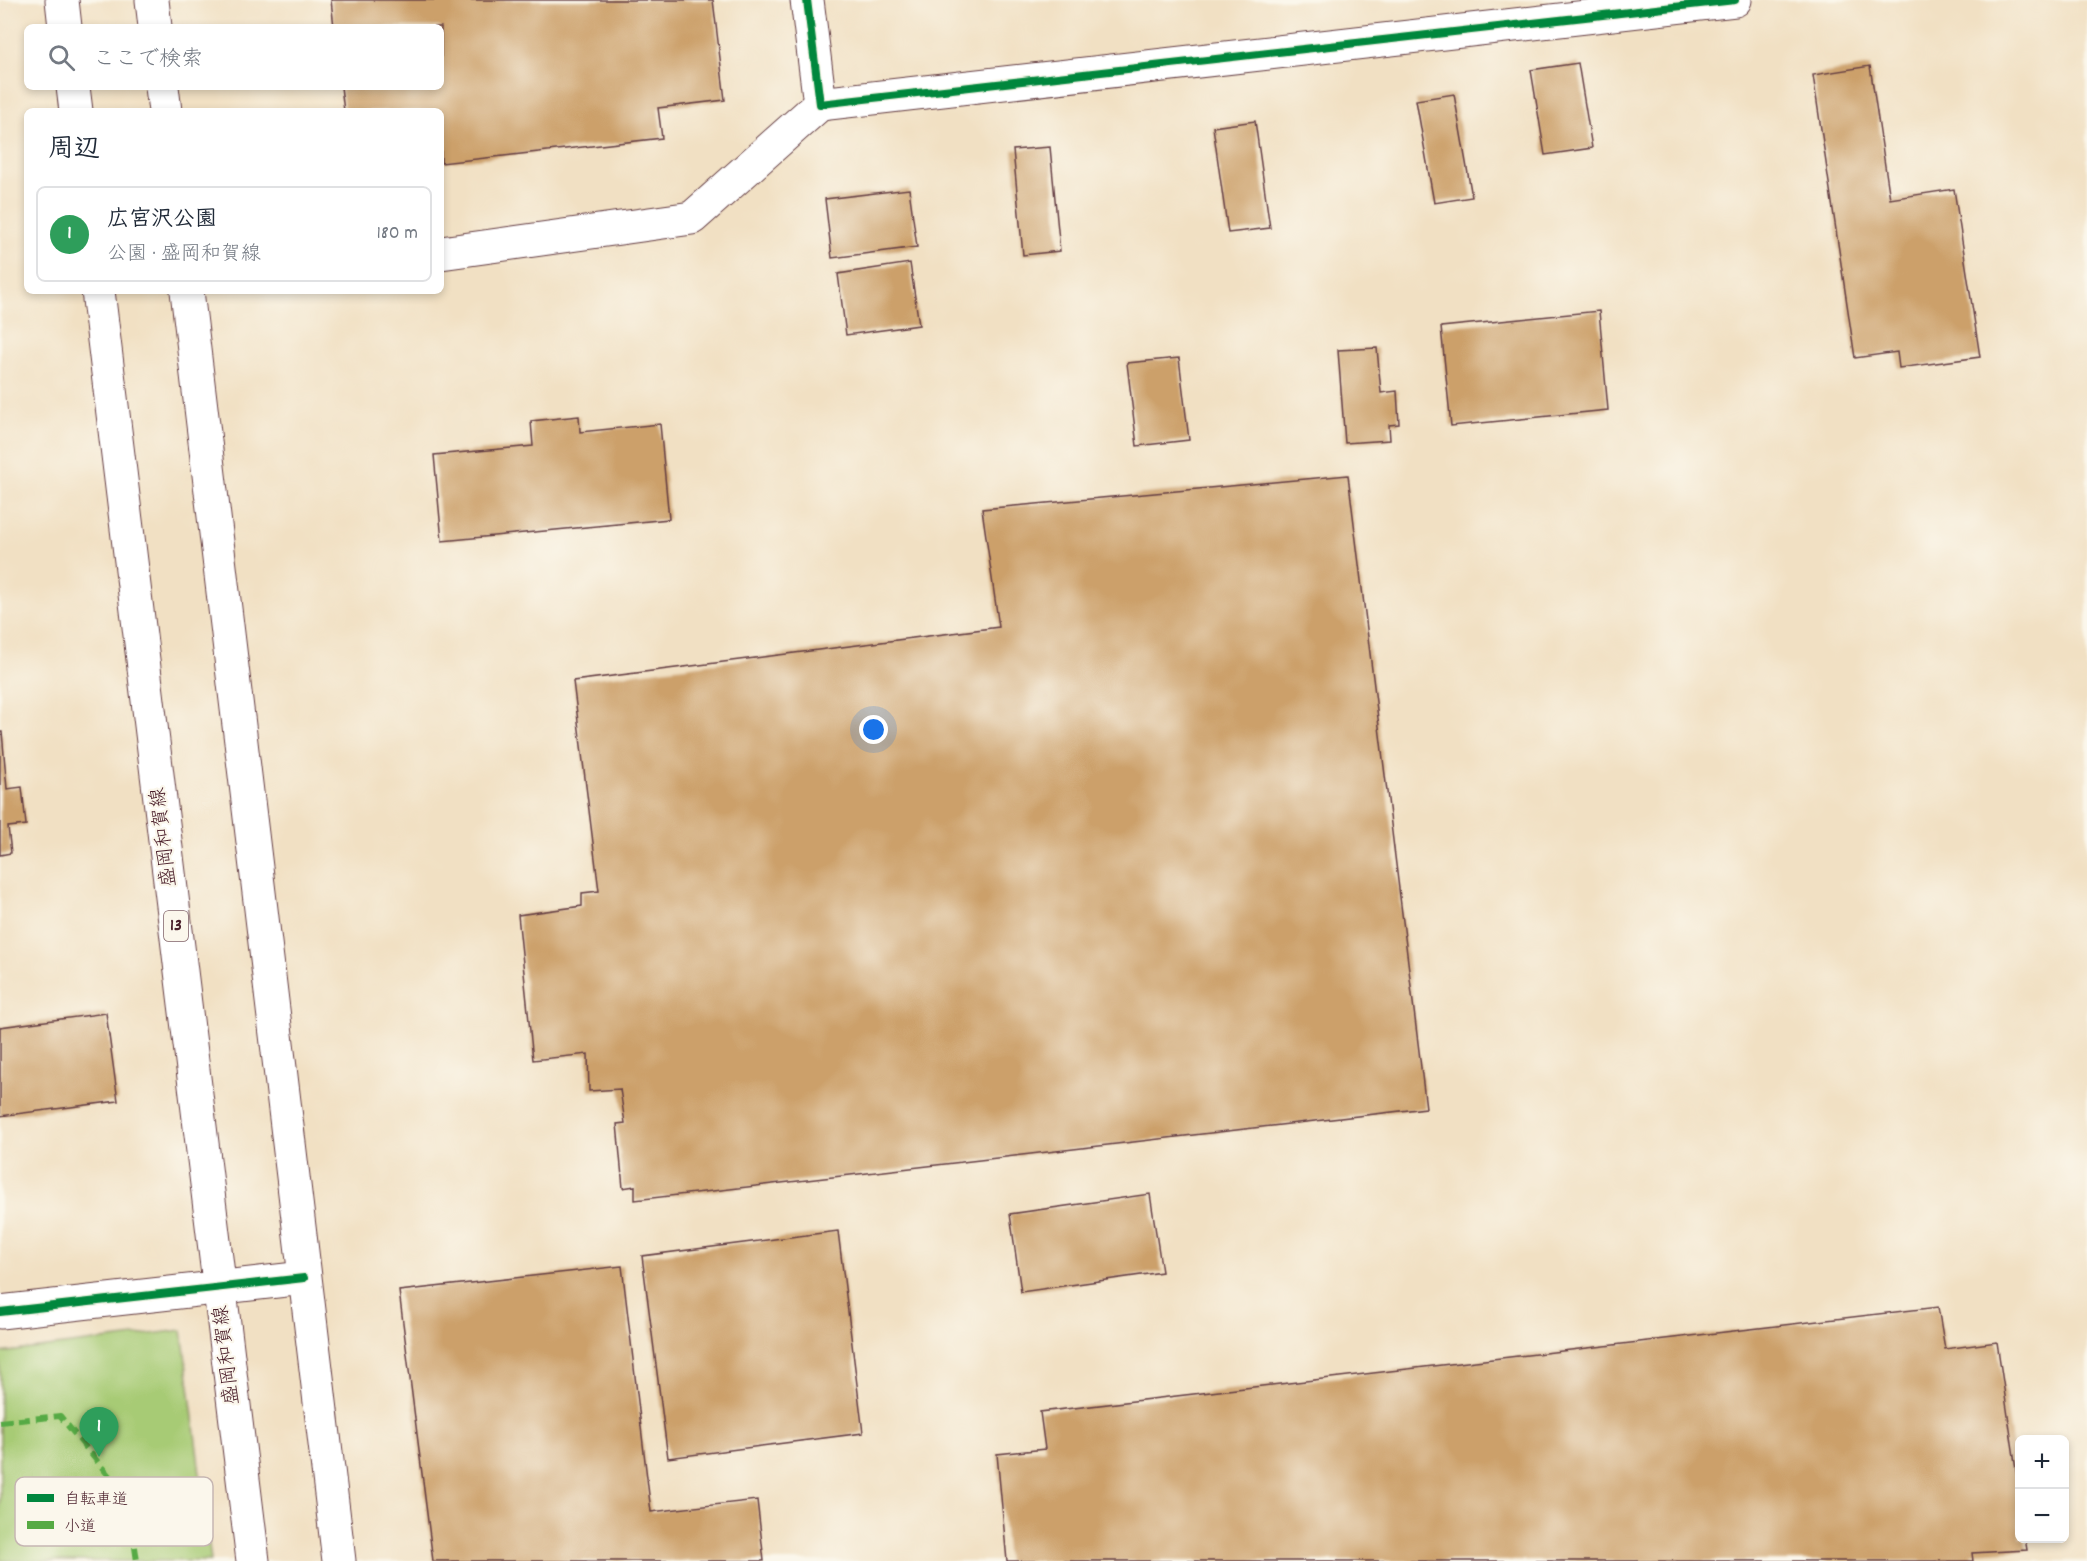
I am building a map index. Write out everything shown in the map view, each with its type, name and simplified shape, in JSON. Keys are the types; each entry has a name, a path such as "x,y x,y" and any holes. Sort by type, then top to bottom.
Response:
{"main road":[{"path":"62,0 66,24"},
{"path":"152,0 155,24"},
{"path":"807,0 820,104"},
{"path":"444,253 692,218 820,104 1735,0"},
{"path":"73,90 76,108"},
{"path":"162,90 165,108"},
{"name":"盛岡和賀線","path":"98,294 253,1561"},
{"path":"186,294 339,1561"},
{"path":"0,1312 304,1278"}],"green space":[{"path":"182,1330 200,1477 15,1477 15,1546 209,1546 211,1561 0,1561 0,1353"}],"building":[{"path":"331,0 713,0 725,100 658,108 662,138 444,163 444,108 344,108 341,90 444,90 444,24 334,24"},
{"path":"1578,63 1592,148 1545,155 1531,70"},
{"path":"1870,66 1890,199 1954,189 1980,357 1899,368 1897,352 1855,358 1813,75"},
{"path":"1454,94 1472,197 1434,203 1416,100"},
{"path":"1255,121 1270,228 1228,233 1213,127"},
{"path":"1050,147 1060,251 1023,255 1013,150"},
{"path":"909,189 917,247 832,258 825,199"},
{"path":"910,263 919,325 846,335 838,274"},
{"path":"1599,311 1608,410 1451,426 1441,327"},
{"path":"1377,348 1381,393 1397,391 1399,424 1389,425 1390,440 1345,443 1338,350"},
{"path":"1179,358 1189,440 1137,446 1127,363"},
{"path":"579,416 580,432 660,424 669,519 442,541 434,455 533,446 531,421"},
{"path":"1348,475 1426,1108 635,1200 635,1186 623,1188 617,1124 625,1123 620,1089 589,1091 588,1054 533,1060 518,915 582,906 582,893 599,891 573,681 999,627 982,509"},
{"path":"0,732 2,732 7,789 22,787 26,825 8,827 11,853 0,855"},
{"path":"106,1013 118,1101 0,1116 0,1027"},
{"path":"1150,1194 1162,1272 1021,1292 1010,1214"},
{"path":"838,1231 863,1433 668,1458 642,1256"},
{"path":"622,1266 651,1512 757,1500 764,1561 433,1561 399,1291"},
{"path":"1938,1307 1945,1349 1997,1342 2015,1463 2015,1543 2026,1543 2027,1550 1972,1553 1973,1561 1007,1561 997,1454 1045,1449 1040,1412"}],"marked path":[{"path":"0,1422 60,1416 110,1477"},
{"path":"135,1546 137,1561"}],"cycle path":[{"path":"807,0 820,104 1735,0"},
{"path":"0,1312 304,1278"}],"place":[{"name":"広宮沢公園","path":"99,1457"}]}
